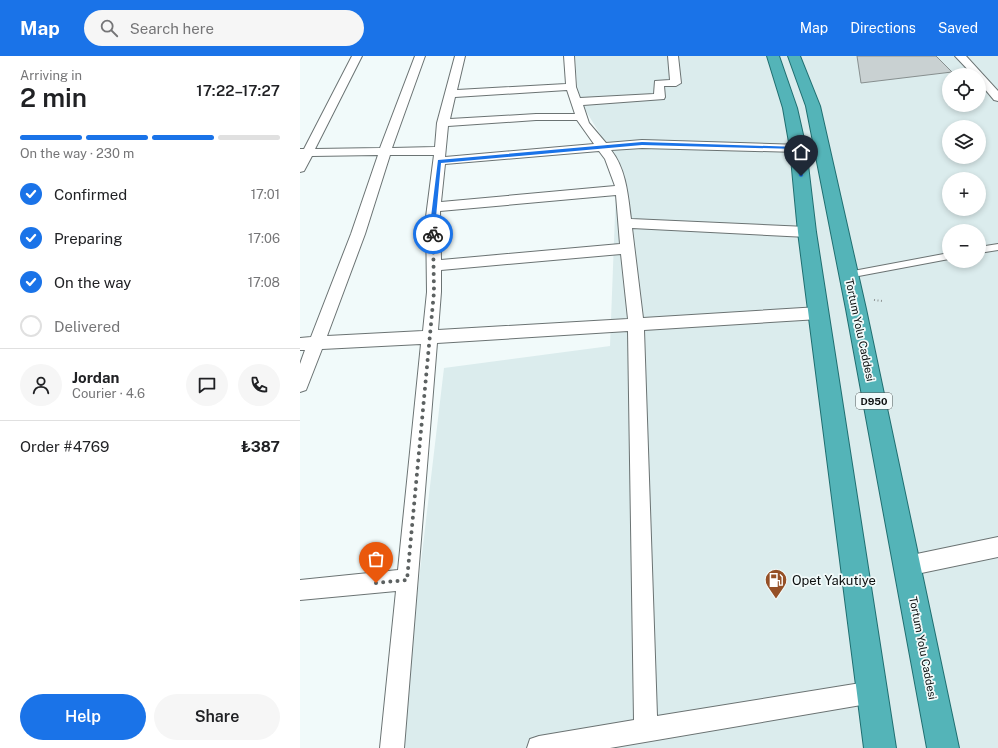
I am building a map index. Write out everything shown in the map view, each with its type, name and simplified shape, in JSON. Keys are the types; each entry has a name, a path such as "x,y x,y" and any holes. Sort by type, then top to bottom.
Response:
{"highway":[{"path":"773,56 790,108 798,148 807,232 880,748"},
{"name":"Tortum Yolu Caddesi","path":"794,56 813,106 943,748"}],"street":[{"path":"300,168 304,153 357,56"},
{"path":"300,385 358,234 385,152 420,56"},
{"path":"392,748 434,292 434,207 443,123 460,56"},
{"path":"569,56 571,87 584,124 612,158 621,190 628,248 636,324 646,729"},
{"path":"576,102 660,97 659,83 676,83 673,56"},
{"path":"960,56 972,68"},
{"path":"986,83 998,98"},
{"path":"451,94 571,87"},
{"path":"443,123 536,117 582,117"},
{"path":"304,153 385,152 440,156 642,144 798,148"},
{"path":"434,207 621,190"},
{"path":"625,223 807,232"},
{"path":"434,266 628,248"},
{"path":"300,344 819,313"},
{"path":"907,566 998,547"},
{"path":"300,590 407,580"},
{"path":"539,748 873,692"}],"lane":[{"path":"986,249 998,247"},
{"path":"848,275 942,257"}],"shaded area":[{"path":"575,56 998,56 998,748 399,748 444,368 610,346 617,162 578,98"}],"building":[{"path":"857,56 936,56 948,68 942,68 942,73 861,83"}],"way so far":[{"path":"376,583 407,580 434,292 433,234"}],"place":[{"name":"Opet Yakutiye","path":"776,600"}],"route":[{"path":"433,234 433,217 439,161 642,144 798,148 801,176"}]}
